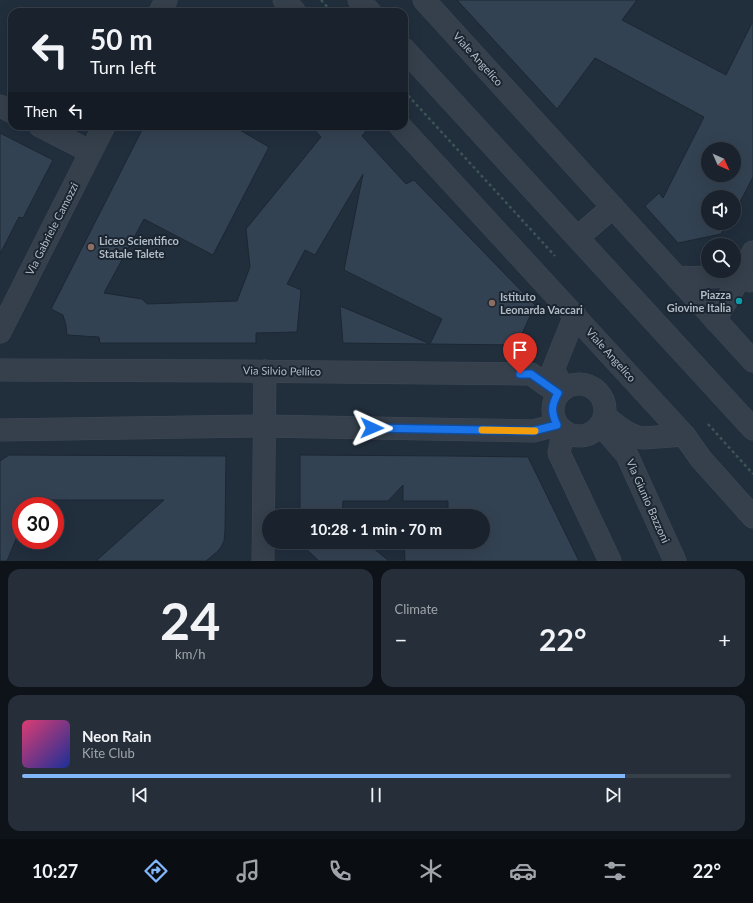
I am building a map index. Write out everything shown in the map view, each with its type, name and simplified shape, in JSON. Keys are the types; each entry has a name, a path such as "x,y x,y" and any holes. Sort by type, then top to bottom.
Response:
{"street":[{"path":"284,0 291,8"},
{"path":"359,0 366,8"},
{"name":"Viale Angelico","path":"424,0 753,361"},
{"path":"408,53 753,429"},
{"path":"48,130 91,152"},
{"name":"Via Gabriele Camozzi","path":"0,332 102,130"},
{"name":"Viale Angelico","path":"404,130 684,435 701,459 753,517"},
{"path":"578,237 612,207"},
{"path":"715,320 747,279 753,252"},
{"path":"677,278 747,279"},
{"path":"561,390 553,370 575,316"},
{"name":"Via Silvio Pellico","path":"0,370 531,374 561,390"},
{"path":"263,561 265,371"},
{"path":"572,384 590,386 598,391 603,399 605,407 603,421 594,431 587,435 579,437 570,435 560,428 553,418 552,409 554,401 561,390 572,384"},
{"path":"603,421 621,428 637,437 643,438 684,435"},
{"name":"Via Giunio Bazzoni","path":"603,421 627,455 675,561"},
{"path":"0,430 264,426 533,431 560,428"},
{"path":"560,428 559,453 610,561"}],"path":[{"path":"321,0 328,8"},
{"path":"408,95 558,260"}],"building":[{"path":"457,0 637,0 622,20 726,75 753,21 753,177 741,200 741,190 701,190 701,230 723,230 721,234 678,243 645,206 659,193 663,198 704,117 595,58 557,109"},
{"path":"142,130 240,130 269,147 213,255 144,219 104,293 142,299 147,304 237,301 250,267 246,229 321,137 315,130 367,130 362,136 406,184 414,180 535,305 517,345 430,344 442,319 344,270 363,174 315,255 305,250 287,284 301,290 297,332 256,333 256,343 100,343 99,337 67,335 63,315 51,309"},
{"path":"0,133 53,160 23,218 19,217 0,254"},
{"path":"340,306 428,343 428,344 343,343"},
{"path":"9,455 226,456 224,541 218,551 206,561 96,561 164,500 64,500 64,497 12,497 12,549 7,561 0,561 0,461"},
{"path":"300,455 528,457 579,561 405,561 404,549 490,549 490,509 448,509 448,501 403,501 403,485 388,501 343,501 342,509 300,509"},
{"path":"306,549 374,549 389,561 319,561"}],"slow traffic":[{"path":"482,430 535,431"}],"place":[{"name":"Liceo Scientifico Statale Talete","path":"91,247"},
{"name":"Piazza Giovine Italia","path":"739,301"},
{"name":"Istituto Leonarda Vaccari","path":"492,303"}],"route":[{"path":"372,428 533,431 557,425 553,418 552,409 558,393 531,374 520,374"}]}
